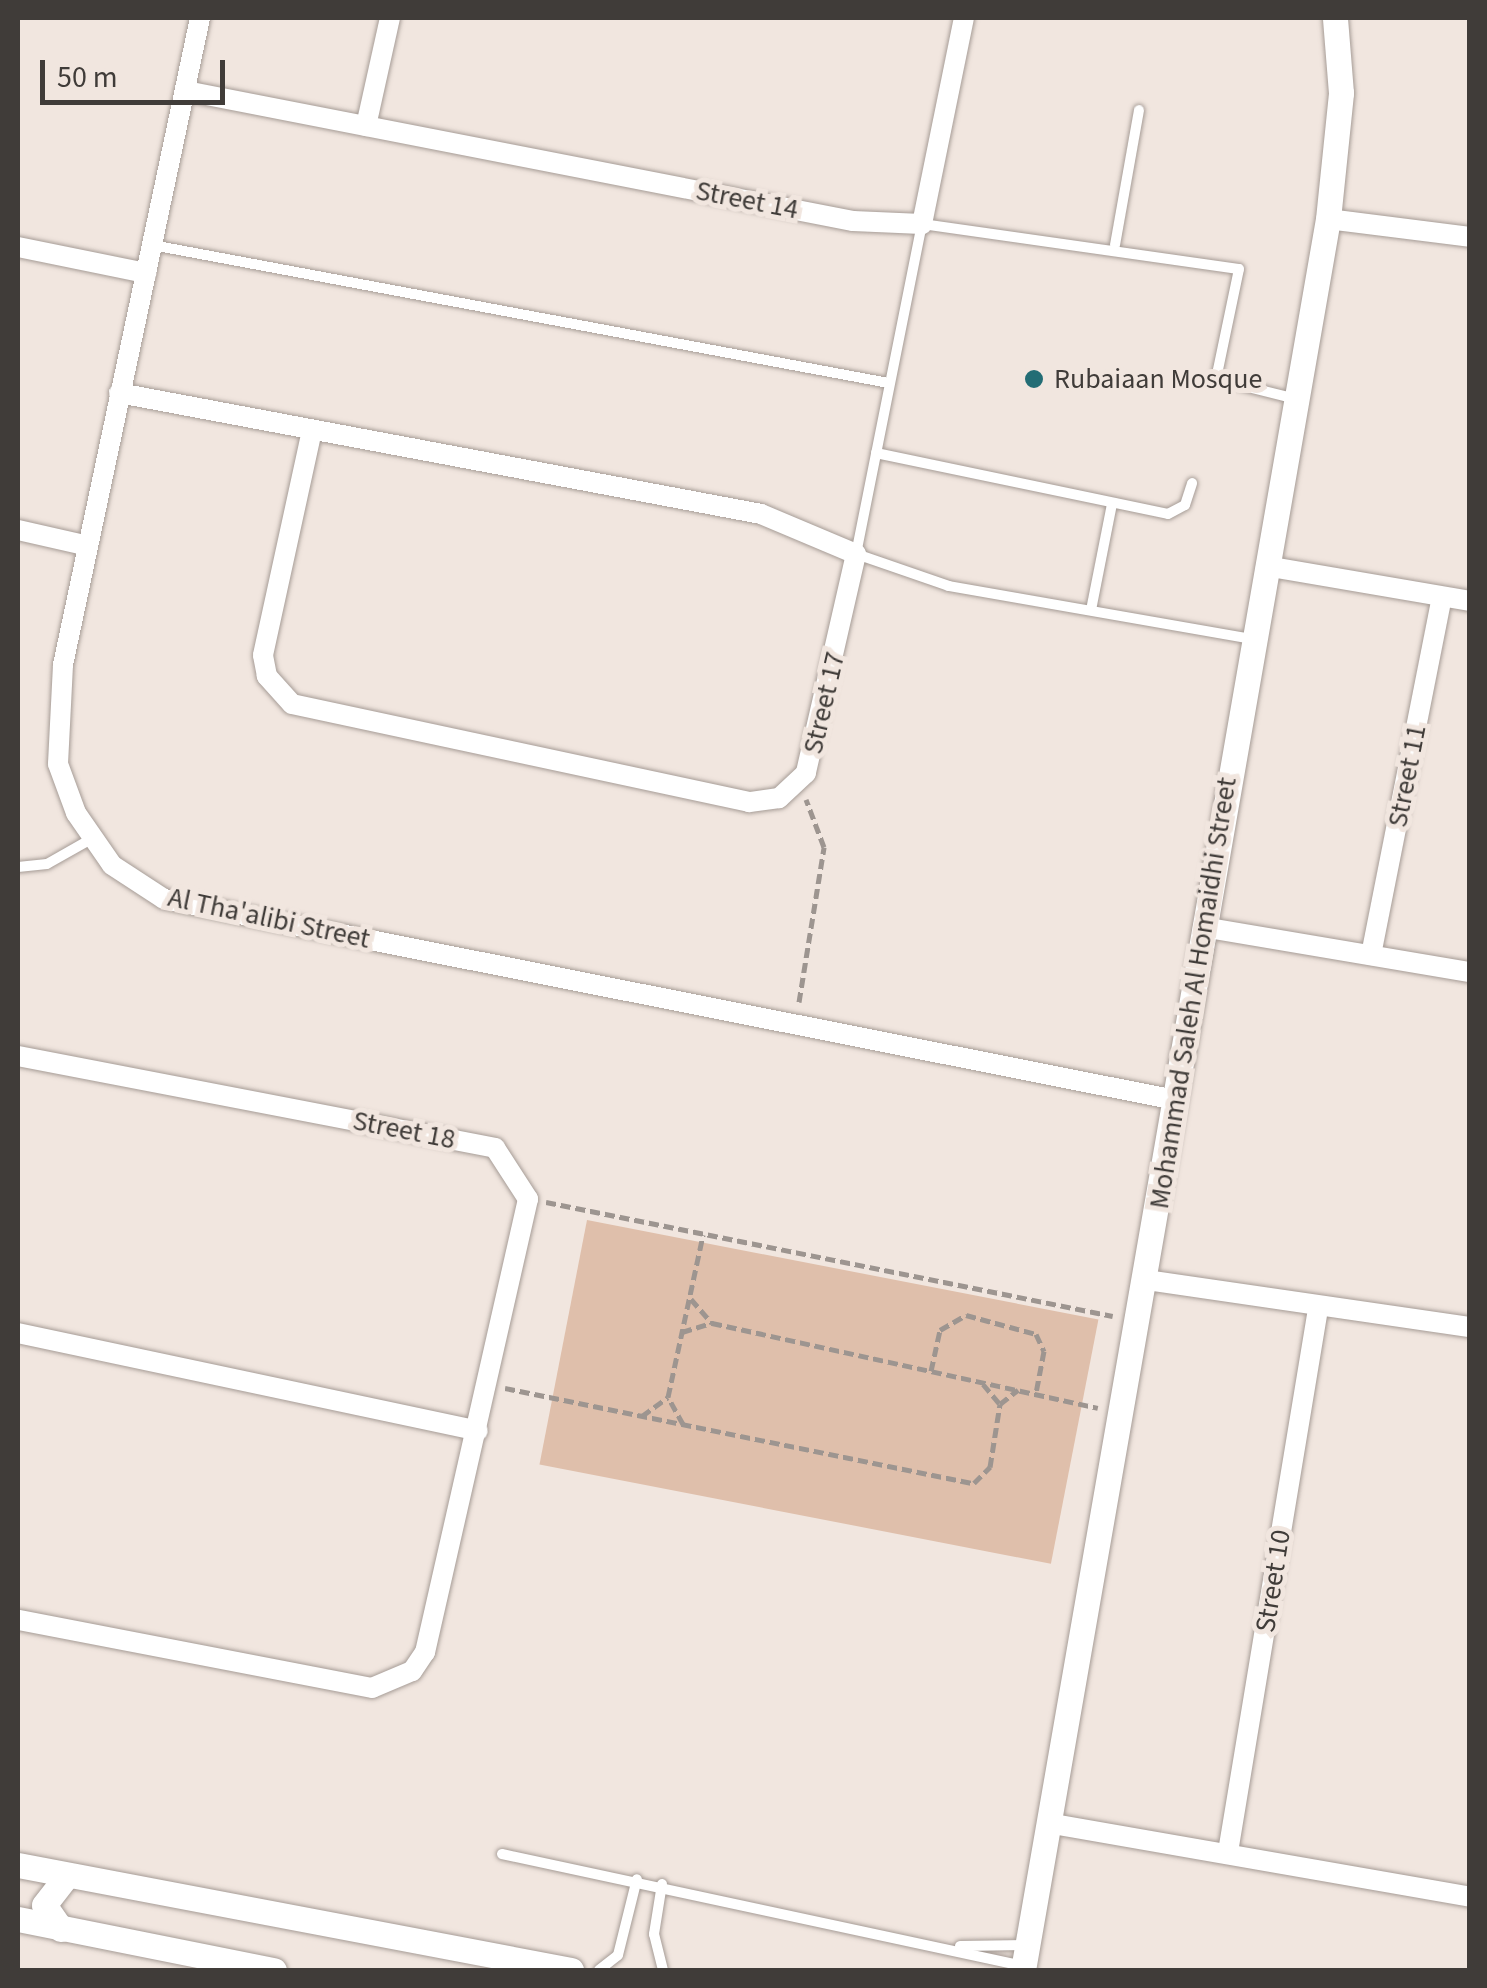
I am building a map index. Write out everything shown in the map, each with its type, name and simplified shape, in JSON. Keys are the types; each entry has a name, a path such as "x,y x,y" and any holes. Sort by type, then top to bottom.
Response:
{"street":[{"name":"Al Tha'alibi Street","path":"200,18 84,545 58,764 93,838 112,865 164,899 1175,1100"},
{"path":"366,126 390,18"},
{"path":"922,224 964,18"},
{"name":"Mohammad Saleh Al Homaidhi Street","path":"1024,1963 1146,1280 1292,398 1328,219 1341,93 1335,18"},
{"name":"Street 14","path":"186,91 854,222 922,224"},
{"path":"1328,219 1470,238"},
{"path":"18,247 146,272"},
{"path":"119,394 311,434 761,514 856,554"},
{"name":"Street 17","path":"311,434 263,654 267,676 292,704 749,802 779,798 799,782 819,742 856,554"},
{"path":"18,530 84,545"},
{"path":"1266,566 1470,601"},
{"name":"Street 11","path":"1372,955 1442,597"},
{"path":"1203,927 1470,972"},
{"name":"Street 18","path":"18,1056 495,1148 528,1199"},
{"path":"18,1620 372,1688 395,1684 425,1652 528,1199"},
{"path":"1146,1280 1318,1309 1470,1327"},
{"name":"Street 10","path":"1228,1852 1318,1309"},
{"path":"18,1333 478,1431"},
{"path":"1048,1823 1470,1897"},
{"path":"18,1865 570,1970"},
{"path":"60,1929 44,1905 67,1876"},
{"path":"18,1919 274,1970"}],"lane":[{"path":"1115,245 1139,110"},
{"path":"1252,639 949,586 856,554 922,224 1115,245 1239,268 1216,379 1292,398"},
{"path":"152,245 889,384"},
{"path":"876,453 1112,504 1175,513 1192,483"},
{"path":"1090,610 1112,504"},
{"path":"18,867 47,864 93,838"},
{"path":"502,1854 960,1946 1024,1963"},
{"path":"599,1970 618,1955 637,1879"},
{"path":"662,1884 654,1934 663,1970"},
{"path":"960,1946 1024,1963"}],"path":[{"path":"796,1024 824,846 799,782"},
{"path":"528,1199 1138,1321"},
{"path":"642,1416 668,1398 704,1234"},
{"path":"689,1298 712,1323"},
{"path":"931,1371 940,1330 966,1315 1036,1334 1044,1351 1036,1394"},
{"path":"682,1332 712,1323 1120,1412"},
{"path":"981,1382 1000,1404"},
{"path":"488,1385 974,1483 990,1466 1000,1404 1018,1390"},
{"path":"668,1398 684,1424"}],"shaded area":[{"path":"587,1220 1098,1319 1051,1564 539,1464"}],"place":[{"name":"Rubaiaan Mosque","path":"1034,379"}]}
